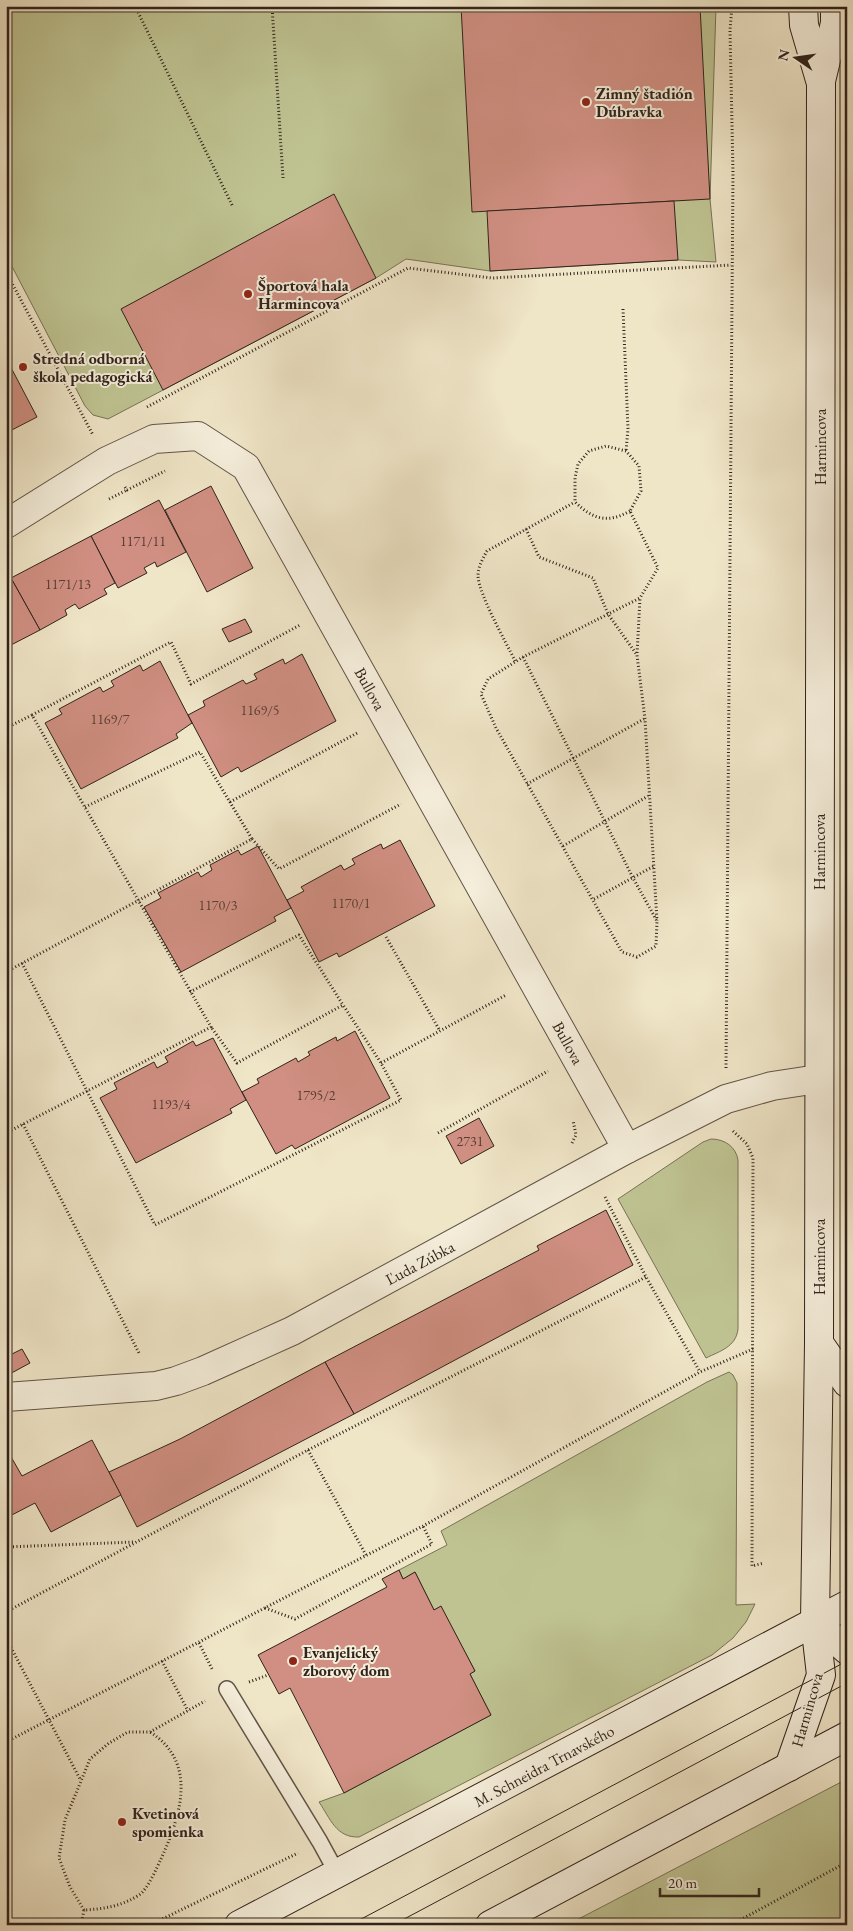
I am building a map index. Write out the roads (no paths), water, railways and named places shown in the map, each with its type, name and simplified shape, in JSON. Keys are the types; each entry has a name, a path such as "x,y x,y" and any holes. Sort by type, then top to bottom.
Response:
{"street":[{"name":"Harmincova","path":"803,6 804,25 821,81"},
{"name":"Harmincova","path":"789,1767 821,1675 815,1622 819,1343 821,81 835,23 835,6"},
{"name":"Bullova","path":"6,524 107,461 154,439 198,436 246,467 627,1149"},
{"name":"Ľuda Zúbka","path":"6,1397 156,1386 204,1371 292,1331 627,1149 726,1099 772,1086 818,1079"},
{"path":"819,1343 847,1383"},
{"name":"M. Schneidra Trnavského","path":"239,1925 338,1875 847,1605"},
{"path":"815,1622 847,1650"},
{"path":"490,1925 847,1736"}],"lane":[{"path":"227,1689 338,1875"}],"tram line":[{"path":"350,1925 847,1661"},
{"path":"393,1925 847,1683"}],"place":[{"name":"Zimný štadión Dúbravka","path":"586,102"},
{"name":"Športová hala Harmincova","path":"248,294"},
{"name":"Stredná odborná škola pedagogická","path":"23,367"},
{"name":"Evanjelický zborový dom","path":"293,1661"},
{"name":"Kvetinová spomienka","path":"122,1822"}]}
